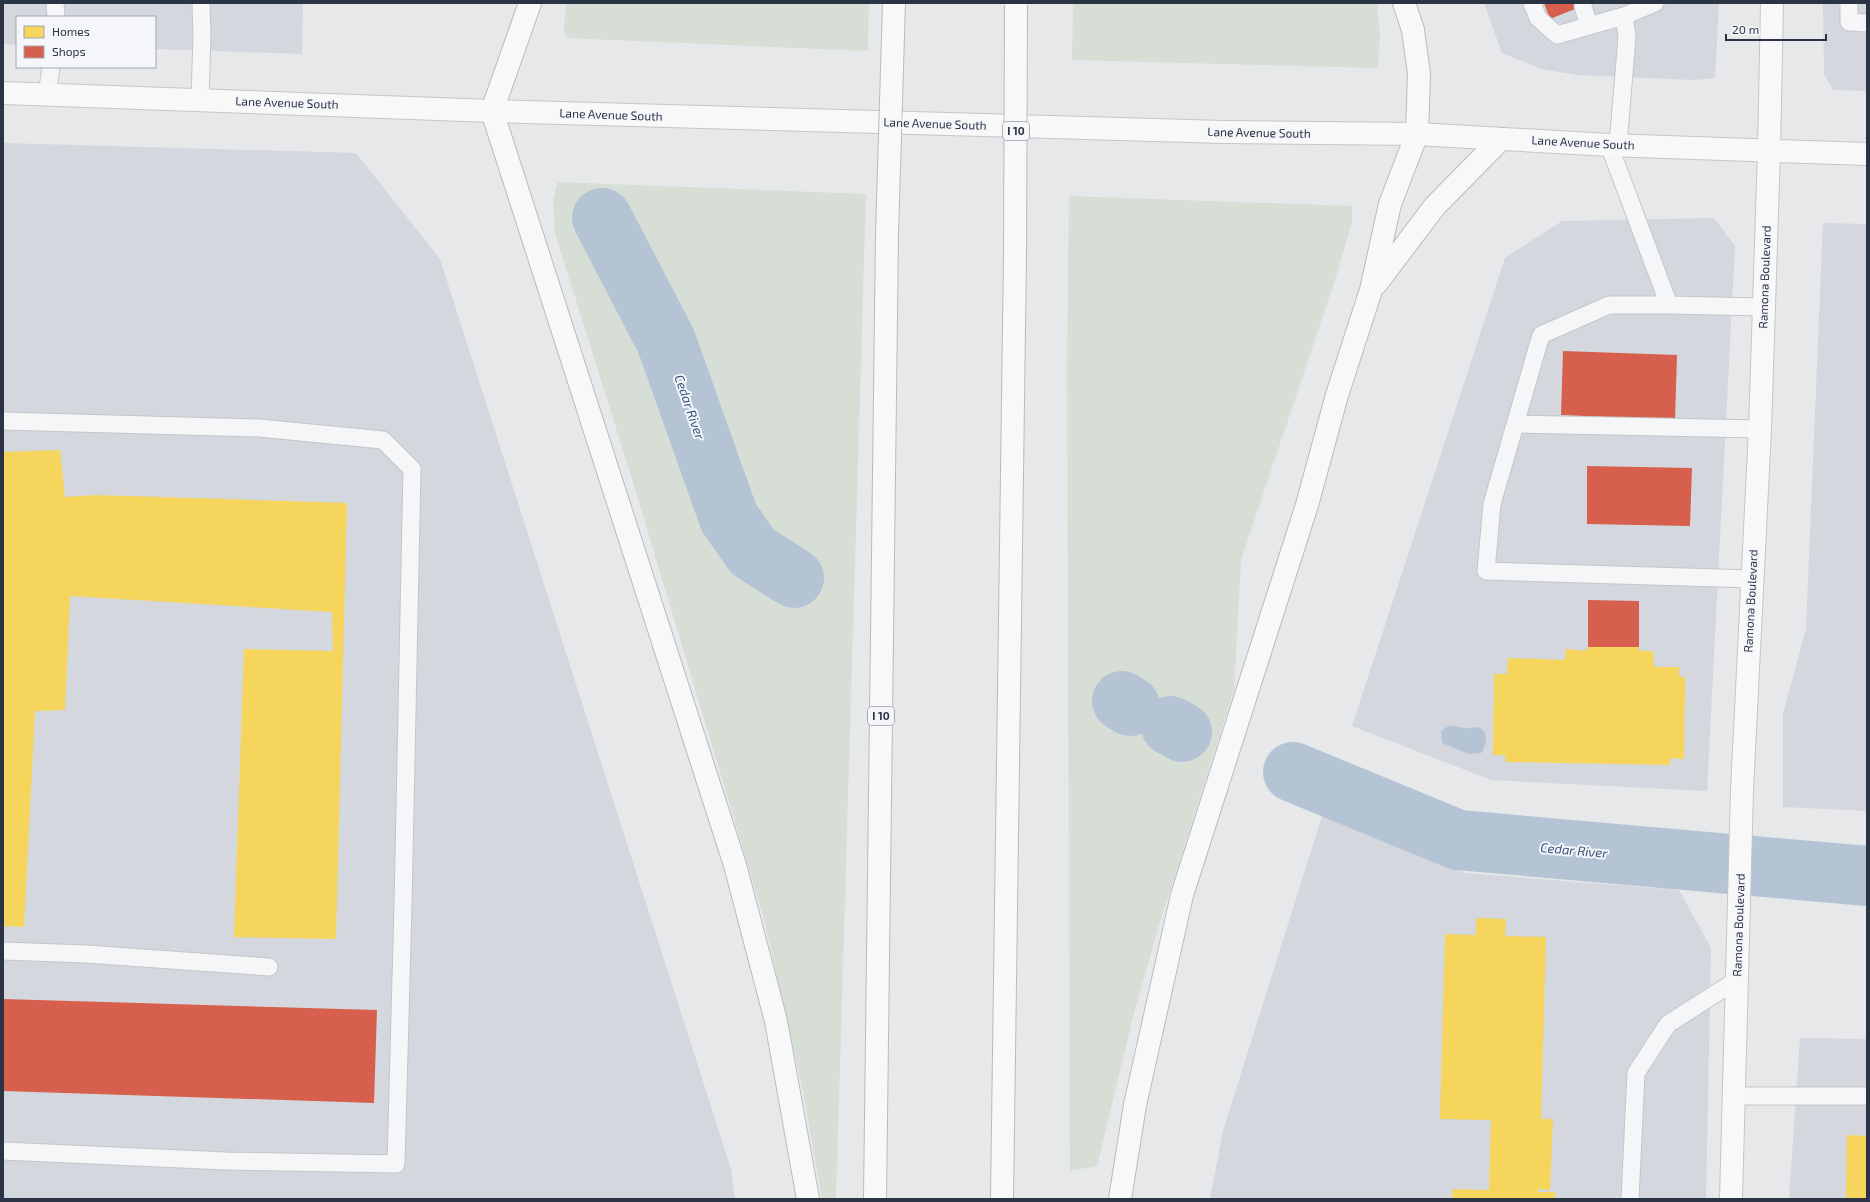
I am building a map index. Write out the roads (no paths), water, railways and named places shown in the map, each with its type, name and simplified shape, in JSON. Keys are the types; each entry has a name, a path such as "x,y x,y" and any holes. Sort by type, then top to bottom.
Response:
{"main road":[{"path":"530,3 492,111 735,865 776,1021 808,1199"},
{"name":"I 10","path":"875,1199 887,234 894,3"},
{"path":"1120,1199 1135,1105 1182,895 1307,505 1337,395 1372,290 1390,204 1417,134 1420,74 1413,30 1404,3"},
{"name":"Ramona Boulevard","path":"1731,1199 1742,790 1760,429 1772,3"},
{"name":"I 10","path":"1002,1199 1015,256 1016,4"},
{"name":"Lane Avenue South","path":"3,93 492,111 1208,132 1417,134 1769,152 1867,154"},
{"path":"1372,290 1435,206 1501,139"}],"lane":[{"path":"56,3 56,16"},
{"path":"200,3 202,35 200,100"},
{"path":"1532,3 1538,18 1557,35 1624,16 1655,3"},
{"path":"1849,3 1848,22 1867,23"},
{"path":"1583,6 1589,26"},
{"path":"1624,16 1628,37 1613,145 1668,305"},
{"path":"47,95 51,68"},
{"path":"1753,579 1486,571 1492,504 1541,335 1609,306 1668,305 1764,307"},
{"path":"3,420 259,428 383,440 412,469 404,897 396,1164 226,1161 3,1151"},
{"path":"1515,424 1760,429"},
{"path":"3,951 86,954 269,967"},
{"path":"1630,1199 1636,1073 1668,1024 1737,980"},
{"path":"1734,1096 1867,1096"}],"water":[{"path":"1450,725 1467,728 1476,727 1484,731 1486,742 1481,753 1469,754 1442,743 1441,731"}],"waterway":[{"name":"Cedar River","path":"602,218 666,341 729,518 753,552 794,578"},
{"name":"Cedar River","path":"1122,701 1130,706"},
{"name":"Cedar River","path":"1171,726 1182,732"},
{"name":"Cedar River","path":"1293,772 1458,840 1867,876"}]}
